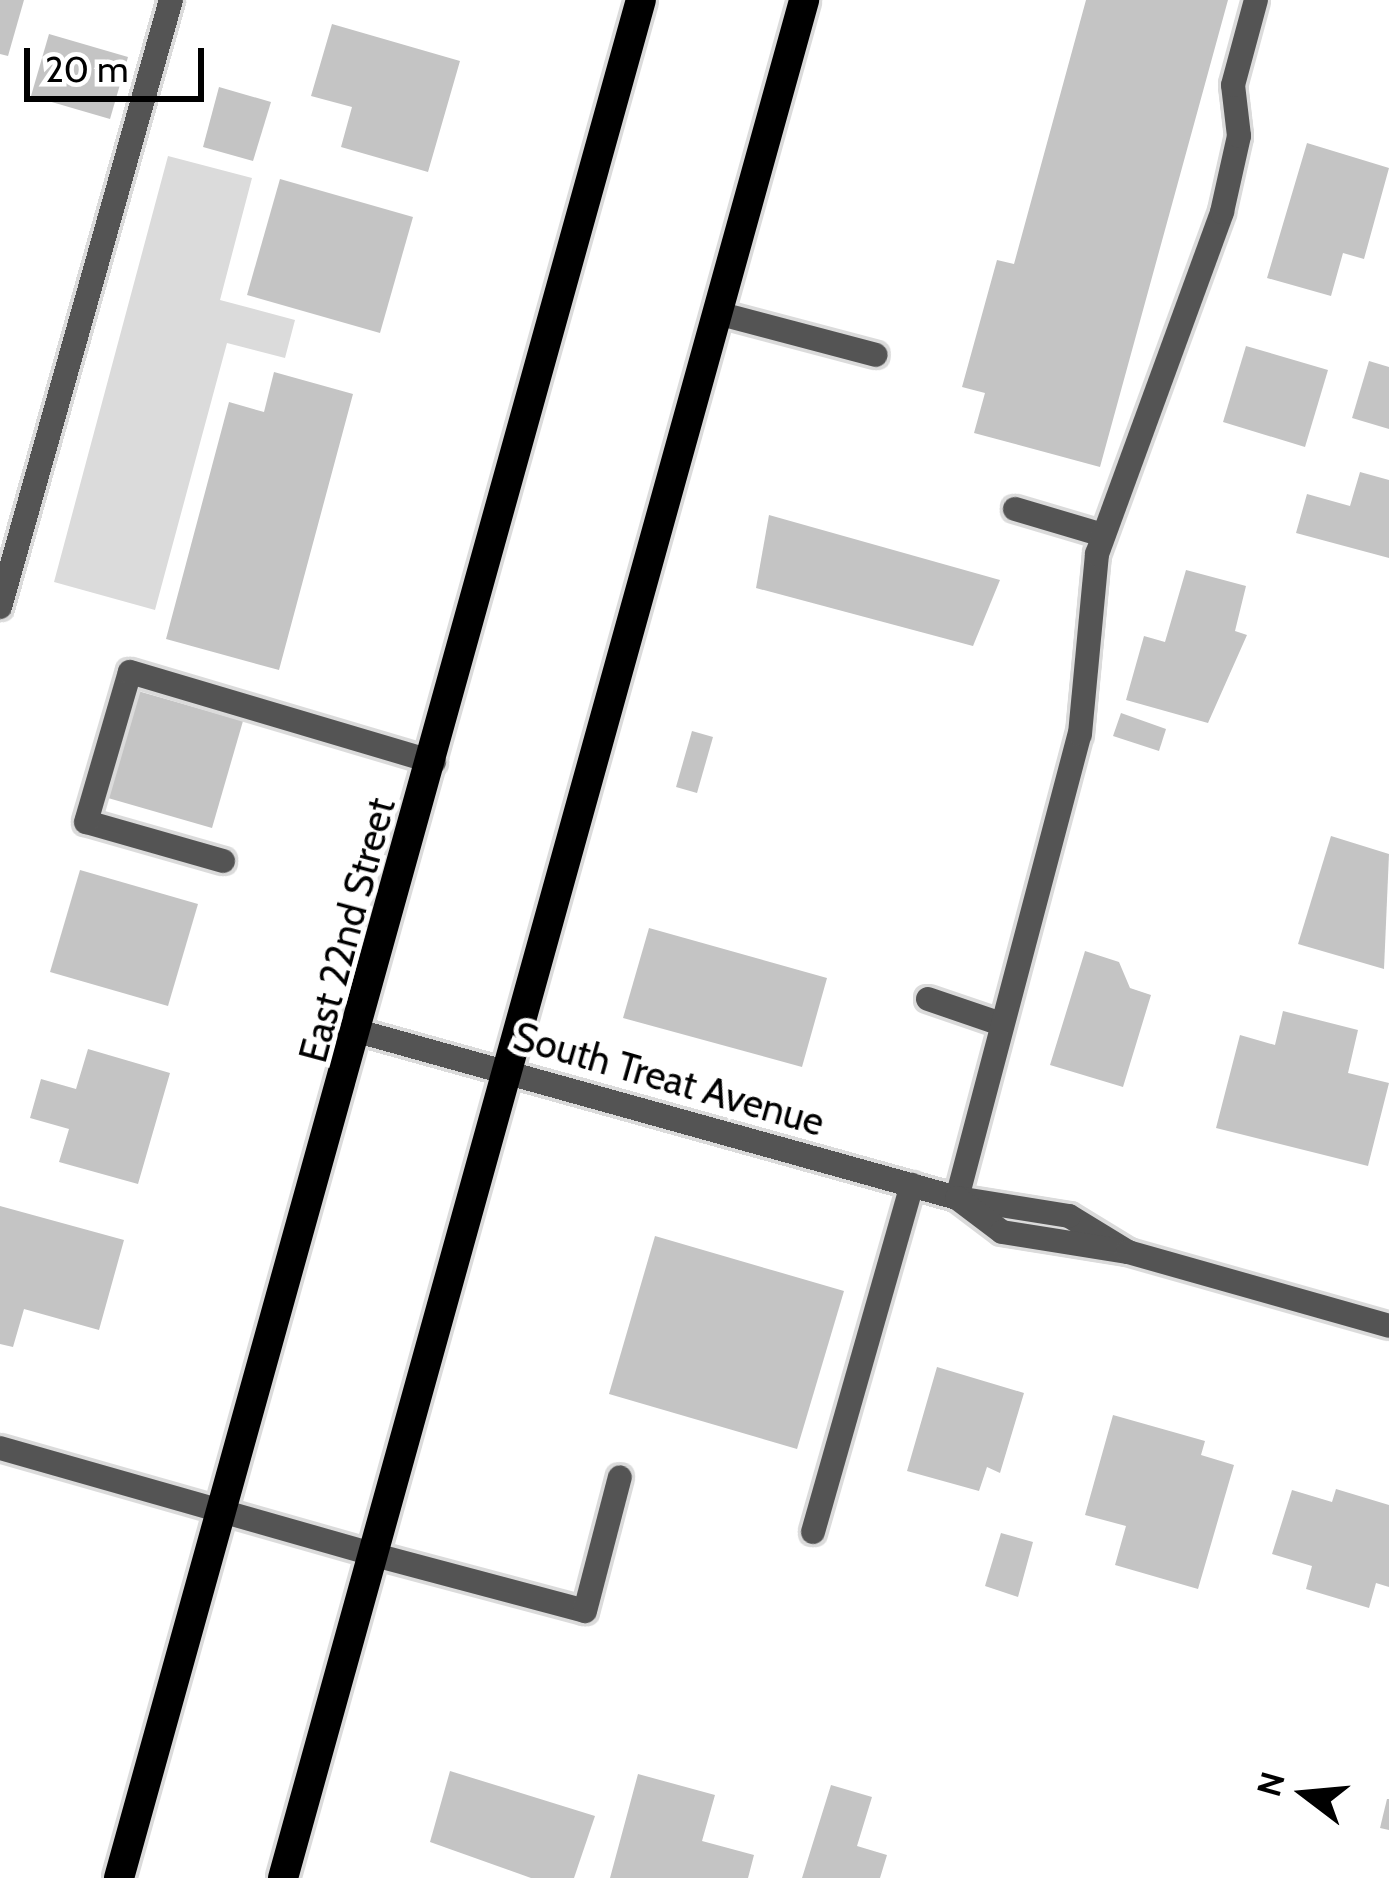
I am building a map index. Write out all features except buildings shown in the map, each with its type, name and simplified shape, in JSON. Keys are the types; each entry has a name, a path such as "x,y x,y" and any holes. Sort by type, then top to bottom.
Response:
{"main road":[{"name":"East 22nd Street","path":"118,1878 361,1031 641,0"},
{"path":"283,1878 804,0"}],"street":[{"path":"0,607 171,0"},
{"path":"957,1198 1080,734 1103,535 1222,212 1239,136 1233,85 1256,0"},
{"path":"717,313 876,355"},
{"path":"1015,508 1103,535"},
{"path":"223,861 86,822 130,672 434,762"},
{"path":"928,999 1001,1024"},
{"name":"South Treat Avenue","path":"361,1031 957,1198 1069,1216 1128,1252 1389,1326"},
{"path":"813,1532 912,1185"},
{"path":"0,1448 585,1611 620,1478"}],"shaded area":[{"path":"168,156 252,178 220,300 295,320 285,358 227,343 155,610 54,582"}]}
